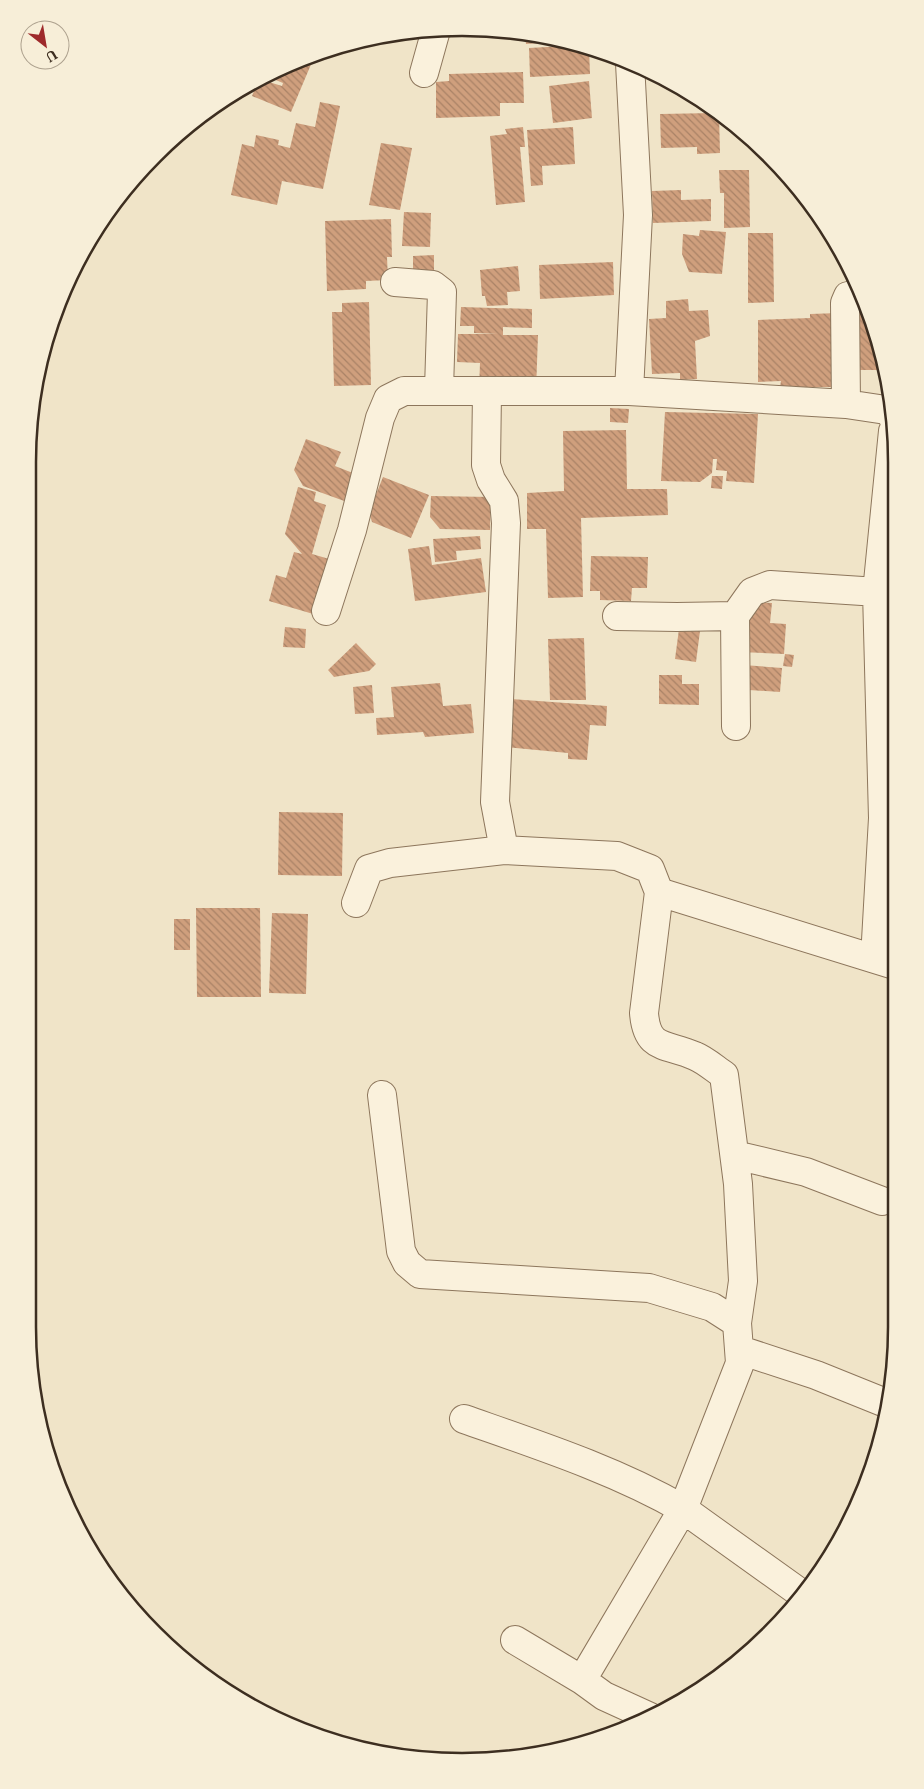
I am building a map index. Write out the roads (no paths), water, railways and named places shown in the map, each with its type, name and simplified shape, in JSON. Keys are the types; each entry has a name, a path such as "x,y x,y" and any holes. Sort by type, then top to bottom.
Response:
{"street":[{"path":"424,73 434,37"},
{"path":"629,392 638,215 630,71"},
{"path":"395,282 433,285 442,292 439,389"},
{"path":"846,404 845,302 848,296 853,295"},
{"path":"326,611 352,530 380,418 388,399 404,391 439,389 488,392 629,392 846,404 884,410"},
{"path":"488,392 486,465 491,480 504,501 506,523 495,802 504,850"},
{"path":"659,892 885,962 883,818 885,593 888,532"},
{"path":"736,726 735,616 752,592 770,584 885,593"},
{"path":"617,616 735,616"},
{"path":"356,903 370,869 390,863 504,850 617,856 650,869 659,892 644,1013 645,1030 656,1043 696,1056 724,1076 735,1155 744,1281 737,1323 740,1363 683,1509 582,1680"},
{"path":"382,1095 401,1251 407,1263 420,1274 649,1288 712,1307 737,1323"},
{"path":"735,1155 806,1172 882,1202"},
{"path":"740,1350 816,1374 881,1401"},
{"path":"464,1419 532,1443 654,1492 683,1509 797,1590"},
{"path":"515,1640 582,1680 604,1696 641,1713"}]}
